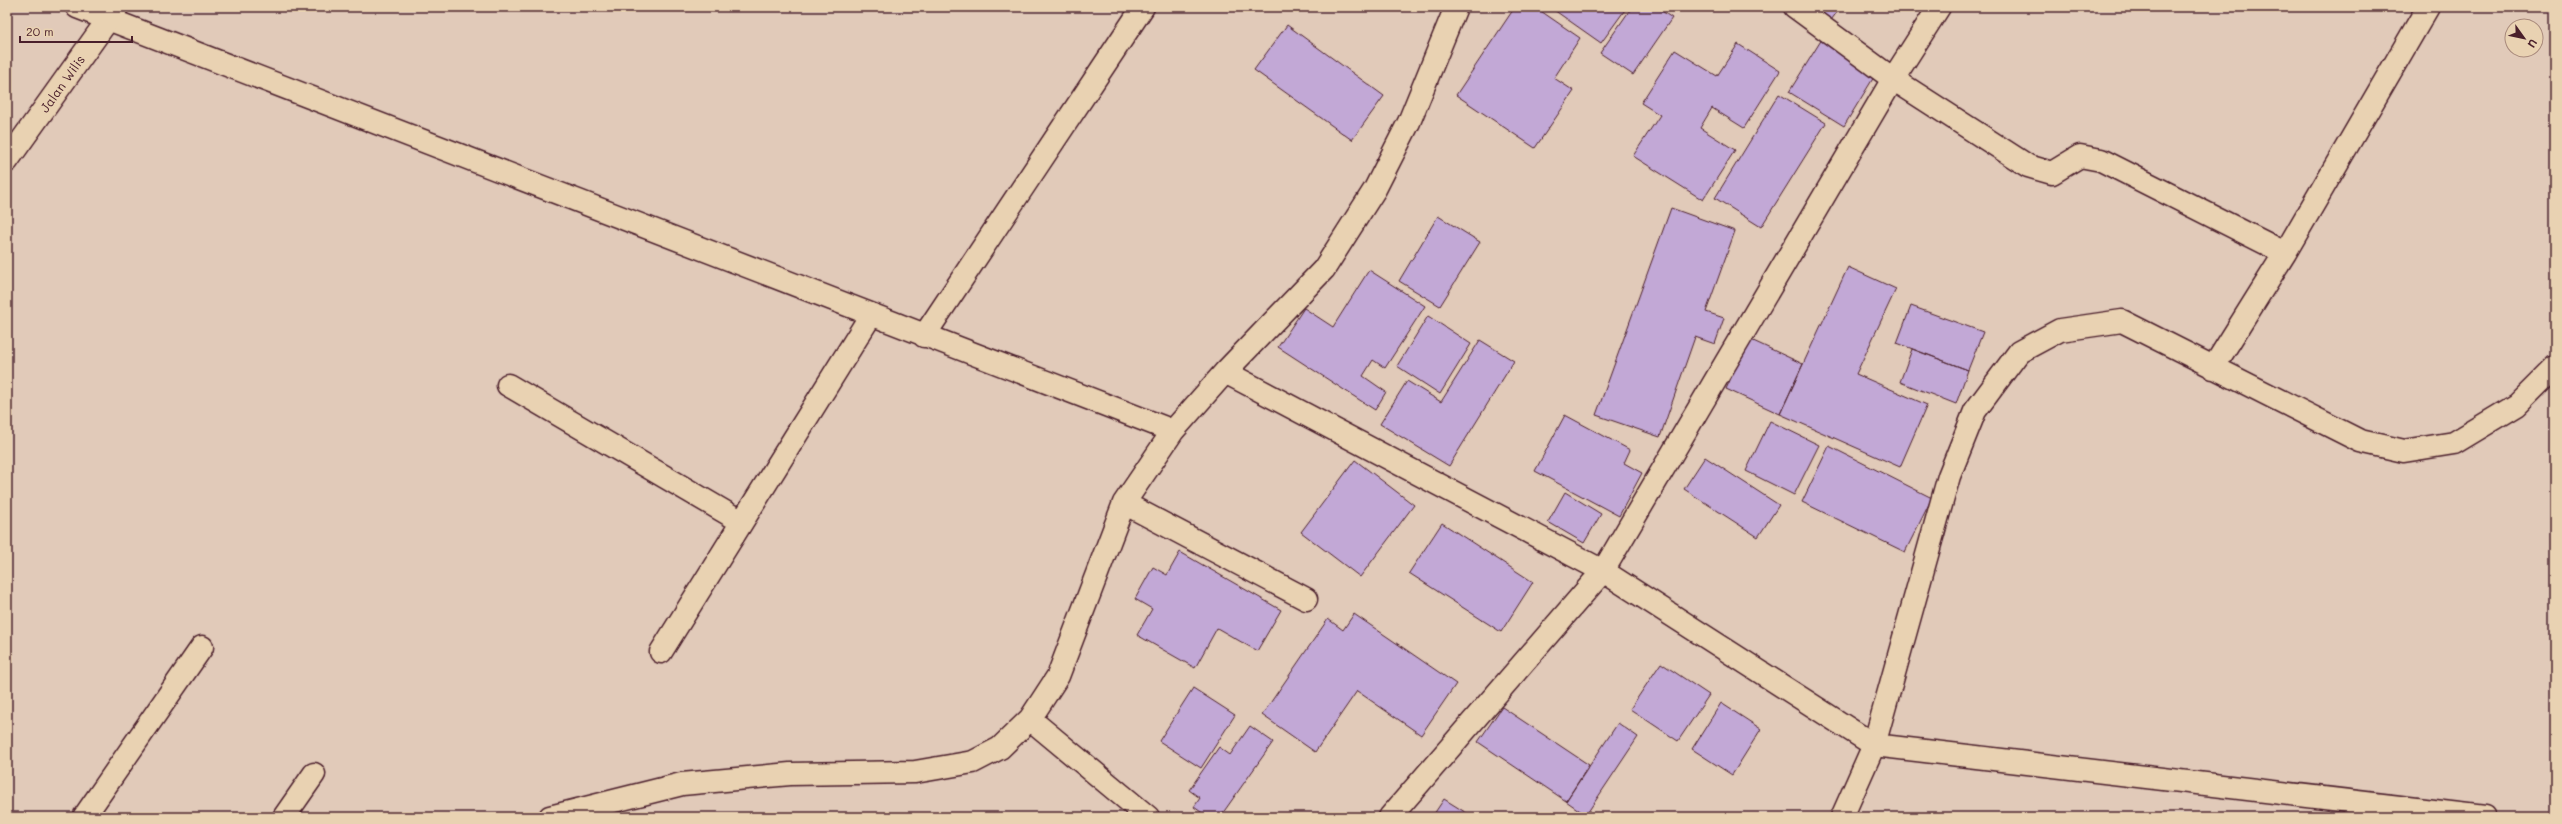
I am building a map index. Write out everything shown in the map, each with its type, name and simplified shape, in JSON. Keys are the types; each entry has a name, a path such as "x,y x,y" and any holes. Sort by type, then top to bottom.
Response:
{"street":[{"path":"76,7 112,13 924,336 1173,431"},
{"path":"924,336 1143,7"},
{"path":"565,815 682,784 790,774 915,772 973,762 1000,748 1030,719 1058,676 1124,503 1173,431 1225,372 1324,269 1375,190 1409,122 1456,7"},
{"path":"1794,7 1893,79 2028,166 2052,173 2080,156 2101,160 2285,254"},
{"path":"1390,817 1603,571 1893,79 1939,7"},
{"path":"2213,368 2285,254 2428,7"},
{"name":"Jalan Wilis","path":"7,161 112,13"},
{"path":"661,652 871,315"},
{"path":"1842,817 1874,745 1949,476 1975,411 2019,352 2060,330 2122,321 2360,441 2404,451 2454,443 2516,405 2555,366"},
{"path":"1225,372 1603,571 1874,745 2485,817"},
{"path":"508,385 742,522"},
{"path":"1124,503 1306,599"},
{"path":"84,817 202,648"},
{"path":"1030,719 1148,817"},
{"path":"284,817 314,774"}],"building":[{"path":"1515,7 1535,7 1580,38 1554,78 1574,91 1535,148 1456,95"},
{"path":"1556,7 1627,7 1601,43 1554,10"},
{"path":"1632,7 1656,7 1672,18 1633,75 1600,53"},
{"path":"1807,7 1841,7 1828,24"},
{"path":"1287,25 1384,96 1352,140 1254,70"},
{"path":"1822,39 1877,72 1844,126 1789,92"},
{"path":"1738,44 1780,71 1744,128 1712,108 1700,128 1735,150 1703,200 1633,156 1660,115 1641,103 1675,50 1717,76"},
{"path":"1779,94 1826,123 1761,227 1715,198"},
{"path":"1671,208 1735,231 1706,312 1724,318 1715,344 1695,337 1660,437 1596,415"},
{"path":"1438,216 1480,242 1440,306 1399,281"},
{"path":"1848,267 1896,289 1856,374 1927,405 1900,467 1780,414"},
{"path":"1369,270 1425,306 1385,368 1373,360 1363,376 1386,392 1375,410 1278,347 1304,308 1333,327"},
{"path":"1911,306 1983,332 1968,370 1897,343"},
{"path":"1428,316 1471,344 1440,394 1397,366"},
{"path":"1749,339 1803,364 1780,414 1726,389"},
{"path":"1480,340 1514,361 1449,466 1380,424 1407,381 1441,402"},
{"path":"1912,349 1968,370 1956,404 1900,382"},
{"path":"1565,415 1630,450 1624,463 1642,473 1619,516 1535,471"},
{"path":"1770,421 1819,445 1794,495 1746,471"},
{"path":"1829,446 1932,498 1905,552 1802,502"},
{"path":"1705,457 1779,505 1758,537 1684,489"},
{"path":"1355,460 1414,505 1360,577 1301,532"},
{"path":"1565,492 1601,514 1584,543 1548,522"},
{"path":"1442,523 1533,582 1501,632 1409,573"},
{"path":"1180,552 1281,610 1257,651 1217,628 1195,668 1137,635 1152,609 1135,599 1153,567 1167,575"},
{"path":"1354,614 1456,684 1421,735 1357,691 1315,752 1262,715 1328,619 1343,630"},
{"path":"1661,663 1709,695 1678,741 1630,709"},
{"path":"1193,688 1235,715 1201,768 1159,741"},
{"path":"1721,703 1761,729 1732,775 1692,749"},
{"path":"1502,707 1589,765 1566,801 1478,742"},
{"path":"1618,723 1638,737 1586,815 1566,801"},
{"path":"1250,726 1273,742 1220,817 1208,817 1194,807 1200,798 1189,790 1219,747 1230,755"},
{"path":"1444,799 1473,817 1432,817"}]}
